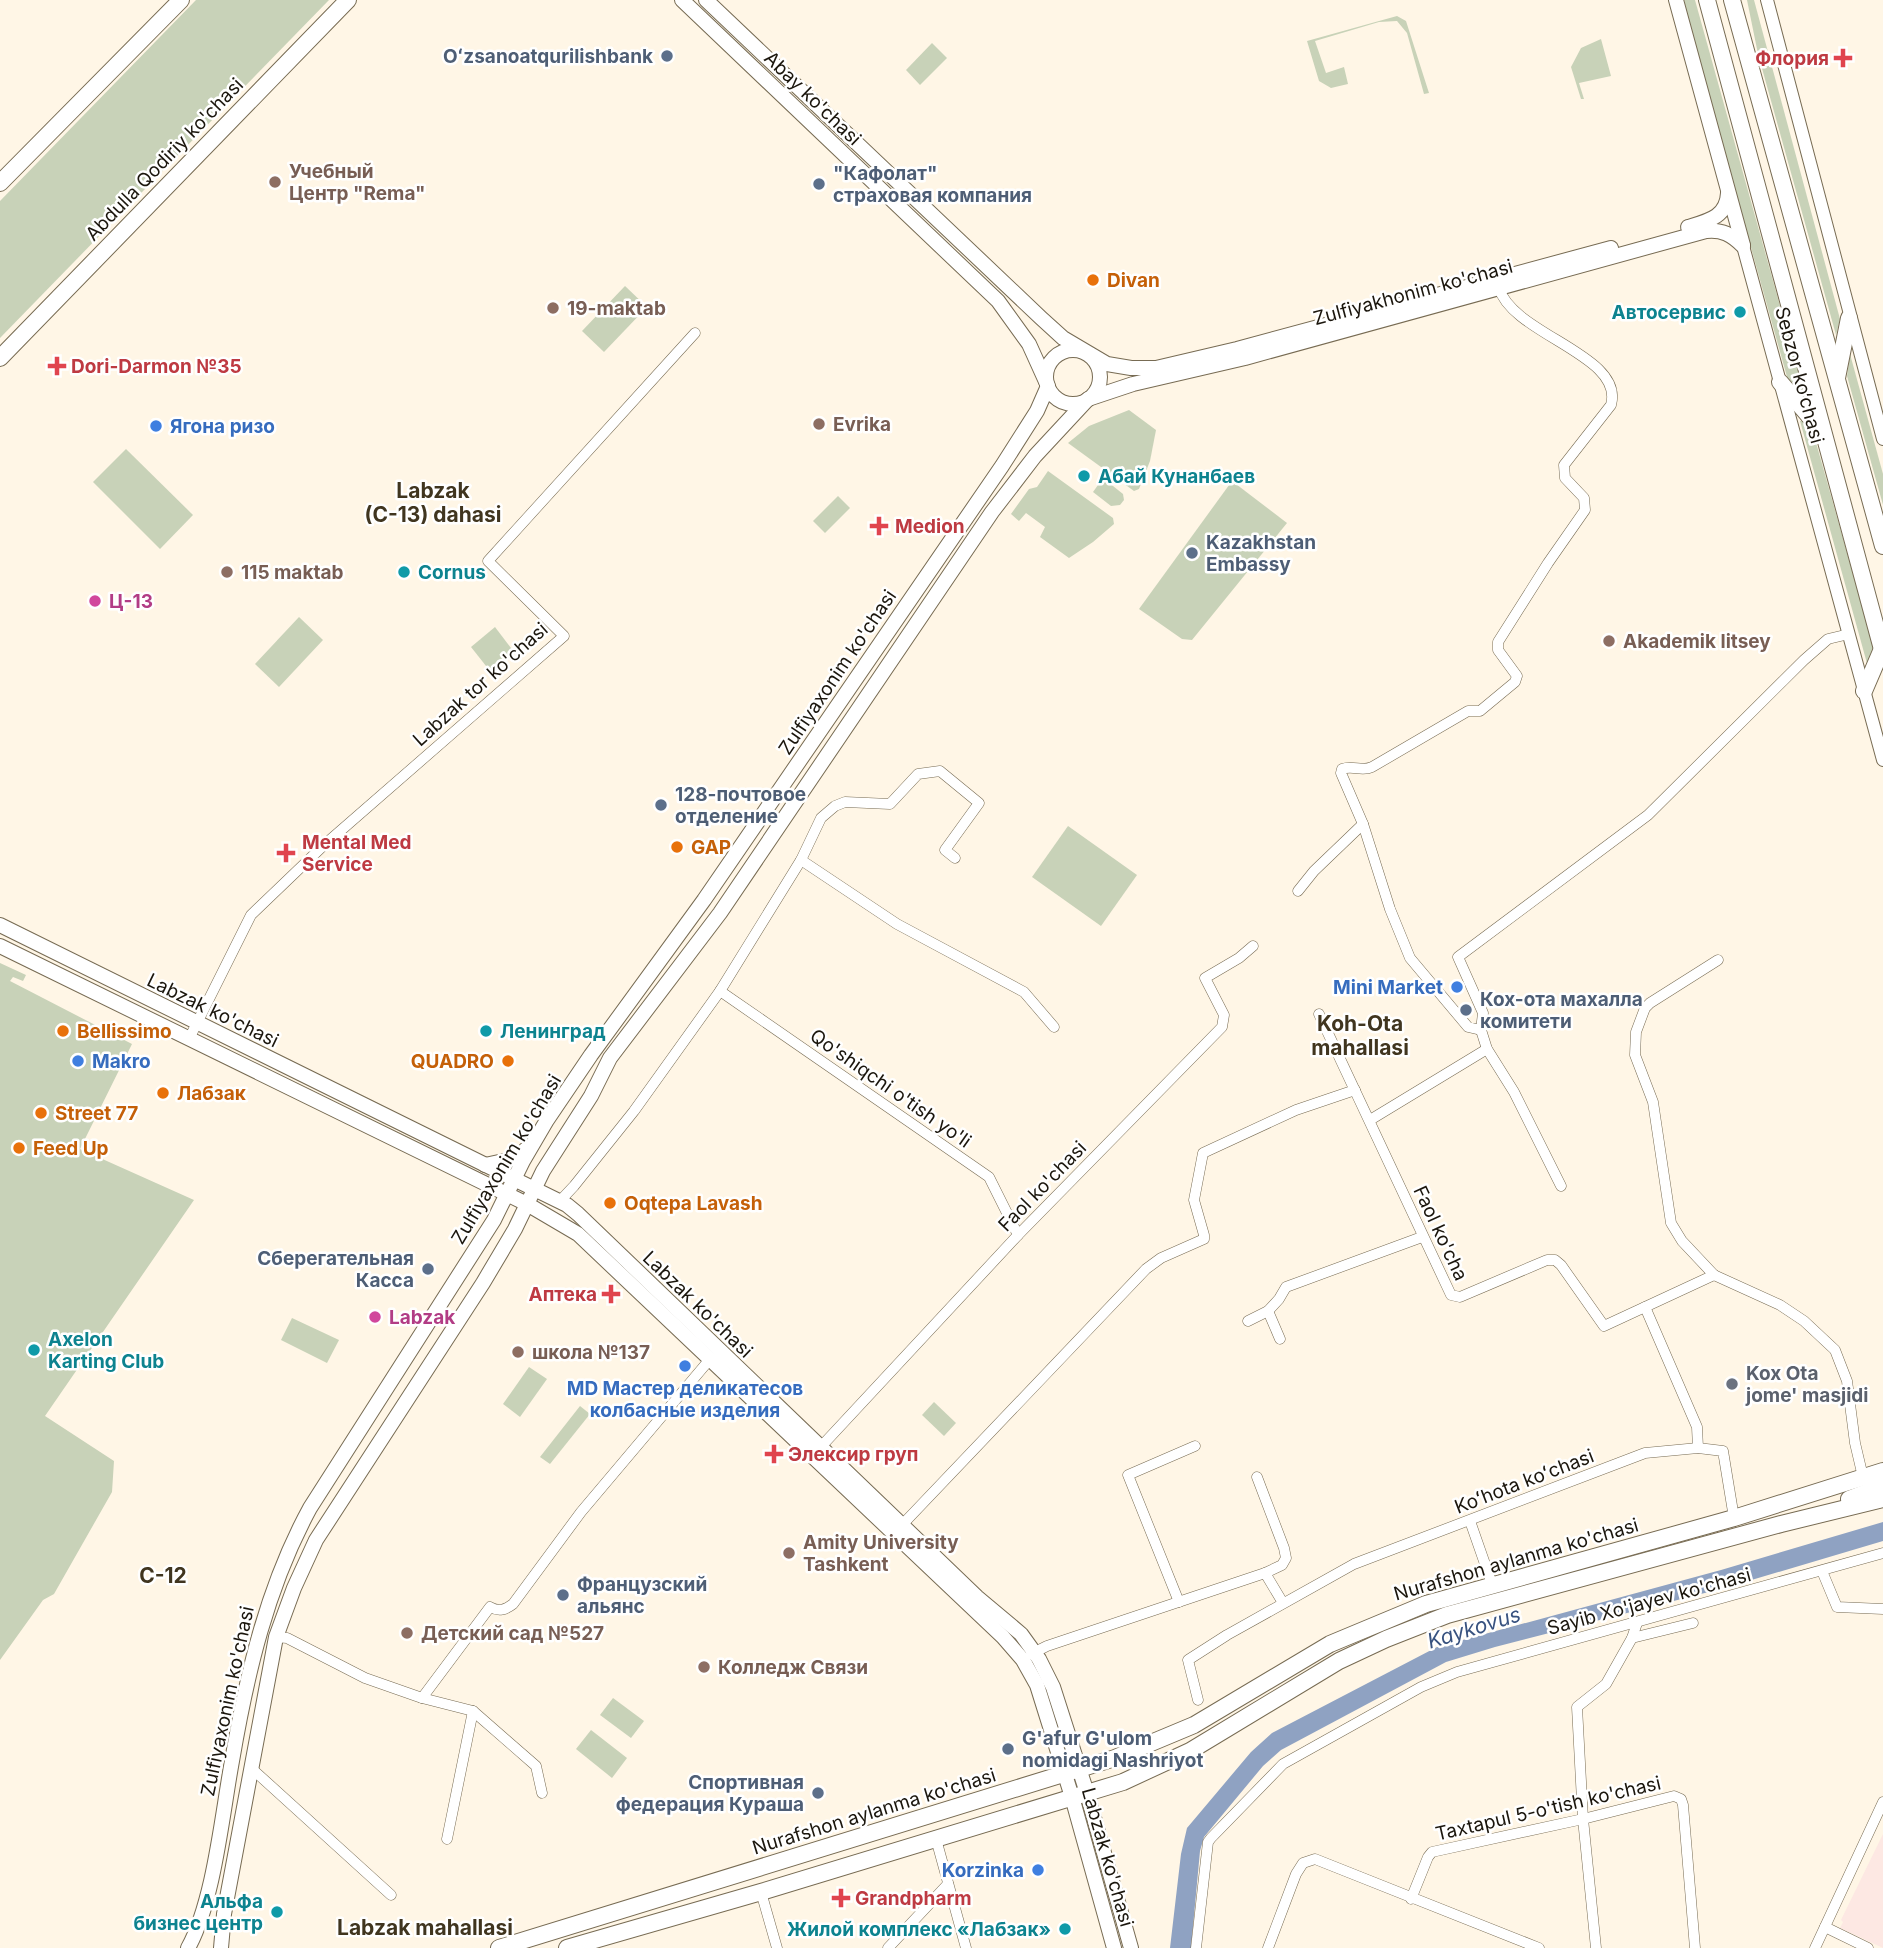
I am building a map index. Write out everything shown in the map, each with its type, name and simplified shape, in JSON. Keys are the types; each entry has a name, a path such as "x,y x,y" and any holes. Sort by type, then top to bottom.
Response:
{"main road":[{"path":"0,183 181,0"},
{"name":"Abdulla Qodiriy ko'chasi","path":"3,353 348,0"},
{"name":"Abay ko'chasi","path":"682,0 998,301 1029,344 1048,386"},
{"name":"Abay ko'chasi","path":"706,0 1041,318 1063,338 1086,353"},
{"name":"Sebzor ko‘chasi","path":"1676,0 1743,246"},
{"name":"Sebzor ko‘chasi","path":"1707,0 1882,651"},
{"name":"Sebzor ko‘chasi","path":"1732,0 1883,546"},
{"path":"1738,21 1739,0"},
{"path":"870,179 880,165"},
{"name":"Zulfiyakhonim ko'chasi","path":"1086,353 1107,363 1146,369 1237,349 1704,222 1721,213 1728,193"},
{"name":"Zulfiyakhonim ko'chasi","path":"1088,399 1133,384 1245,359 1706,232 1728,234 1743,246"},
{"path":"1836,380 1849,318"},
{"path":"1068,350 1086,353 1098,366 1100,375 1095,393 1088,399 1073,404 1065,402 1052,393 1048,386 1048,368 1059,354 1068,350"},
{"path":"1780,382 1825,434"},
{"name":"Zulfiyaxonim ko'chasi","path":"188,1948 205,1903 232,1759 268,1601 316,1499 494,1220 538,1135 591,1055 704,900 1002,466 1037,411 1048,386"},
{"name":"Zulfiyaxonim ko'chasi","path":"221,1948 224,1914 276,1637 304,1565 334,1511 483,1283 527,1205 542,1171 591,1096 610,1058 720,913 992,512 1035,456 1088,399"},
{"path":"1849,525 1875,517"},
{"path":"1864,691 1882,651"},
{"name":"Labzak ko'chasi","path":"0,925 535,1189 578,1214 1003,1637 1029,1656"},
{"path":"16,954 24,938"},
{"name":"Labzak ko'chasi","path":"0,946 506,1194 578,1234 710,1358 902,1525 977,1597 1016,1629 1029,1656 1053,1687 1072,1772 1131,1948"},
{"path":"485,1165 518,1158 538,1135"},
{"name":"Nurafshon aylanma ko'chasi","path":"499,1948 1115,1759 1172,1735 1240,1698 1296,1663 1354,1633 1426,1604 1734,1518 1863,1478 1883,1469"},
{"path":"1781,1524 1883,1486"},
{"path":"316,1499 334,1511"},
{"name":"Nurafshon aylanma ko'chasi","path":"568,1948 1123,1782 1157,1768 1205,1742 1339,1661 1432,1620 1492,1601 1883,1499"},
{"path":"286,1558 304,1565"},
{"path":"259,1635 276,1637"},
{"path":"1240,1698 1241,1709 1251,1714"},
{"path":"232,1759 250,1767"},
{"name":"Labzak ko'chasi","path":"1080,1795 1114,1948"},
{"path":"781,1862 793,1871 787,1884"}],"street":[{"path":"1767,0 1883,439"},
{"name":"Sebzor ko‘chasi","path":"1743,246 1883,760"},
{"path":"1480,1030 1468,1027 1410,958 1390,909 1363,824 1342,777 1342,769 1350,766 1362,770 1372,767 1468,711 1479,711 1515,682 1517,676 1498,650 1498,642 1548,563 1586,510 1584,498 1565,478 1564,465 1611,405 1613,397 1609,381 1588,361 1508,307 1499,288"},
{"name":"Labzak tor ko'chasi","path":"189,1039 251,915 323,846 564,636 488,561 695,333"},
{"path":"1561,1185 1514,1091 1487,1049 1480,1030 1483,1013 1458,957 1648,815 1804,660 1828,639 1849,634"},
{"path":"559,1202 575,1186 634,1111 720,991 801,860 821,818 835,806 856,802 890,804 918,774 940,771 979,803 946,849 955,858"},
{"path":"1298,891 1314,871 1363,824"},
{"path":"801,860 897,924 1024,992 1054,1027"},
{"name":"Faol ko'chasi","path":"817,1451 1018,1235 1222,1027 1224,1015 1205,978 1239,958 1253,946"},
{"path":"1718,960 1650,1003 1641,1018 1635,1041 1635,1055 1653,1102 1671,1223 1682,1241 1714,1275 1780,1305 1804,1321 1835,1350 1847,1381 1855,1443 1863,1478"},
{"name":"Qo'shiqchi o'tish yo'li","path":"720,991 989,1177 1018,1235"},
{"name":"Faol ko'cha","path":"1320,1014 1422,1237 1449,1292 1454,1296 1460,1297 1551,1259 1561,1265 1604,1326 1714,1275"},
{"path":"1370,1120 1487,1049"},
{"path":"902,1525 1146,1269 1161,1258 1204,1239 1194,1200 1203,1153 1296,1110 1355,1090"},
{"path":"1248,1321 1268,1311 1286,1287 1422,1237"},
{"path":"1645,1307 1697,1427 1698,1448 1723,1451 1734,1518"},
{"path":"1268,1311 1280,1339"},
{"path":"422,1698 490,1606 496,1611 507,1609 513,1604 581,1512 710,1358"},
{"path":"1179,1602 1128,1475 1195,1446"},
{"name":"Koʻhota koʻchasi","path":"1198,1700 1188,1660 1354,1564 1575,1478 1645,1454 1698,1448"},
{"path":"1029,1656 1047,1646 1282,1565 1286,1558 1257,1477"},
{"path":"1470,1521 1492,1584"},
{"name":"Sayib Xo'jayev ko'chasi","path":"1196,1948 1208,1842 1283,1764 1410,1693 1457,1672 1883,1553"},
{"path":"1822,1572 1837,1607 1883,1609"},
{"path":"1265,1573 1283,1604"},
{"path":"1596,1948 1583,1819 1577,1707 1606,1684 1632,1638 1637,1623"},
{"path":"1632,1638 1693,1623"},
{"path":"276,1637 287,1638 365,1678 422,1698 473,1711 536,1766 542,1793"},
{"path":"447,1839 473,1711"},
{"path":"250,1767 391,1895"},
{"name":"Taxtapul 5-o'tish ko'chasi","path":"1411,1899 1432,1852 1674,1796 1681,1799 1695,1948"},
{"path":"1815,1948 1883,1802"},
{"path":"936,1839 966,1948"},
{"path":"1268,1948 1296,1874 1303,1863 1315,1859 1539,1948"},
{"path":"888,1948 948,1884"},
{"path":"761,1892 777,1948"},
{"path":"1825,1927 1868,1948"}],"shaded area":[{"path":"1883,1834 1883,1948 1840,1928 1843,1922 1841,1920"}],"green space":[{"path":"196,0 329,0 0,338 0,201"},
{"path":"1684,0 1695,0 1807,403 1789,384"},
{"path":"1747,0 1754,0 1840,319 1836,335 1758,54"},
{"path":"1397,16 1406,21 1429,93 1424,94 1407,33 1397,21 1379,22 1315,41 1326,73 1344,67 1348,84 1331,88 1319,81 1307,41"},
{"path":"1601,39 1611,76 1579,83 1584,99 1581,99 1571,67 1581,48"},
{"path":"932,43 947,58 920,85 906,70"},
{"path":"625,286 647,307 604,352 582,331"},
{"path":"1850,354 1883,474 1883,505 1847,376"},
{"path":"1129,410 1156,430 1150,461 1139,489 1134,491 1068,443 1089,426"},
{"path":"1805,420 1815,439 1875,652 1868,667 1800,421"},
{"path":"126,449 193,515 160,549 93,482"},
{"path":"1048,471 1113,518 1114,524 1069,558 1040,537 1045,527 1026,513 1019,521 1011,514 1029,489 1037,487"},
{"path":"1103,478 1123,494 1124,500 1120,505 1111,506 1093,492"},
{"path":"1232,481 1287,523 1192,640 1182,639 1139,609"},
{"path":"838,496 850,508 825,533 813,521"},
{"path":"299,617 323,640 279,687 255,664"},
{"path":"495,627 514,652 490,671 471,647"},
{"path":"1068,826 1137,875 1101,926 1032,877"},
{"path":"0,963 26,975 23,981 13,977 10,981 132,1044 80,1149 194,1200 45,1416 114,1461 112,1492 54,1594 43,1600 0,1660"},
{"path":"292,1318 339,1340 327,1363 281,1340"},
{"path":"529,1367 547,1379 520,1417 503,1404"},
{"path":"934,1402 956,1423 944,1436 922,1415"},
{"path":"580,1406 590,1414 550,1464 540,1457"},
{"path":"613,1698 644,1721 631,1738 600,1715"},
{"path":"591,1730 627,1758 612,1778 576,1749"}],"water":[{"path":"1883,1522 1883,1541 1728,1587 1446,1662 1281,1750 1263,1766 1204,1837 1200,1851 1191,1948 1170,1948 1181,1854 1187,1828 1251,1752 1272,1733 1437,1647 1721,1570"}],"place":[{"name":"Oʻzsanoatqurilishbank","path":"667,56"},
{"name":"Флория","path":"1843,58"},
{"name":"Учебный Центр \"Rema\"","path":"275,182"},
{"name":"\"Кафолат\" страховая компания","path":"819,184"},
{"name":"Divan","path":"1093,280"},
{"name":"19-maktab","path":"553,308"},
{"name":"Автосервис","path":"1740,312"},
{"name":"Dori-Darmon №35","path":"57,366"},
{"name":"Evrika","path":"819,424"},
{"name":"Ягона ризо","path":"156,426"},
{"name":"Абай Кунанбаев","path":"1084,476"},
{"name":"Medion","path":"879,526"},
{"name":"Kazakhstan Embassy","path":"1192,553"},
{"name":"115 maktab","path":"227,572"},
{"name":"Cornus","path":"404,572"},
{"name":"Ц-13","path":"95,601"},
{"name":"Akademik litsey","path":"1609,641"},
{"name":"128-почтовое отделение","path":"661,805"},
{"name":"GAP","path":"677,847"},
{"name":"Mental Med Service","path":"286,853"},
{"name":"Mini Market","path":"1457,987"},
{"name":"Кох-ота махалла комитети","path":"1466,1010"},
{"name":"Bellissimo","path":"63,1031"},
{"name":"Ленинград","path":"486,1031"},
{"name":"Makro","path":"78,1061"},
{"name":"QUADRO","path":"508,1061"},
{"name":"Лабзак","path":"163,1093"},
{"name":"Street 77","path":"41,1113"},
{"name":"Feed Up","path":"19,1148"},
{"name":"Oqtepa Lavash","path":"610,1203"},
{"name":"Сберегательная Касса","path":"428,1269"},
{"name":"Аптека","path":"611,1294"},
{"name":"Labzak","path":"375,1317"},
{"name":"Axelon Karting Club","path":"34,1350"},
{"name":"школа №137","path":"518,1352"},
{"name":"MD Мастер деликатесов колбасные изделия","path":"685,1366"},
{"name":"Kox Ota jome' masjidi","path":"1732,1384"},
{"name":"Элексир груп","path":"774,1454"},
{"name":"Amity University Tashkent","path":"789,1553"},
{"name":"Французский альянс","path":"563,1595"},
{"name":"Детский сад №527","path":"407,1633"},
{"name":"Колледж Связи","path":"704,1667"},
{"name":"G'afur G'ulom nomidagi Nashriyot","path":"1008,1749"},
{"name":"Спортивная федерация Кураша","path":"818,1793"},
{"name":"Korzinka","path":"1038,1870"},
{"name":"Grandpharm","path":"841,1898"},
{"name":"Альфа бизнес центр","path":"277,1912"},
{"name":"Жилой комплекс «Лабзак»","path":"1065,1929"}],"district":[{"name":"Labzak (C-13) dahasi","path":"433,503"},
{"name":"Koh-Ota mahallasi","path":"1360,1036"},
{"name":"C-12","path":"163,1576"},
{"name":"Labzak mahallasi","path":"425,1928"}],"water label":[{"name":"Kaykovus","path":"1474,1628"}]}
